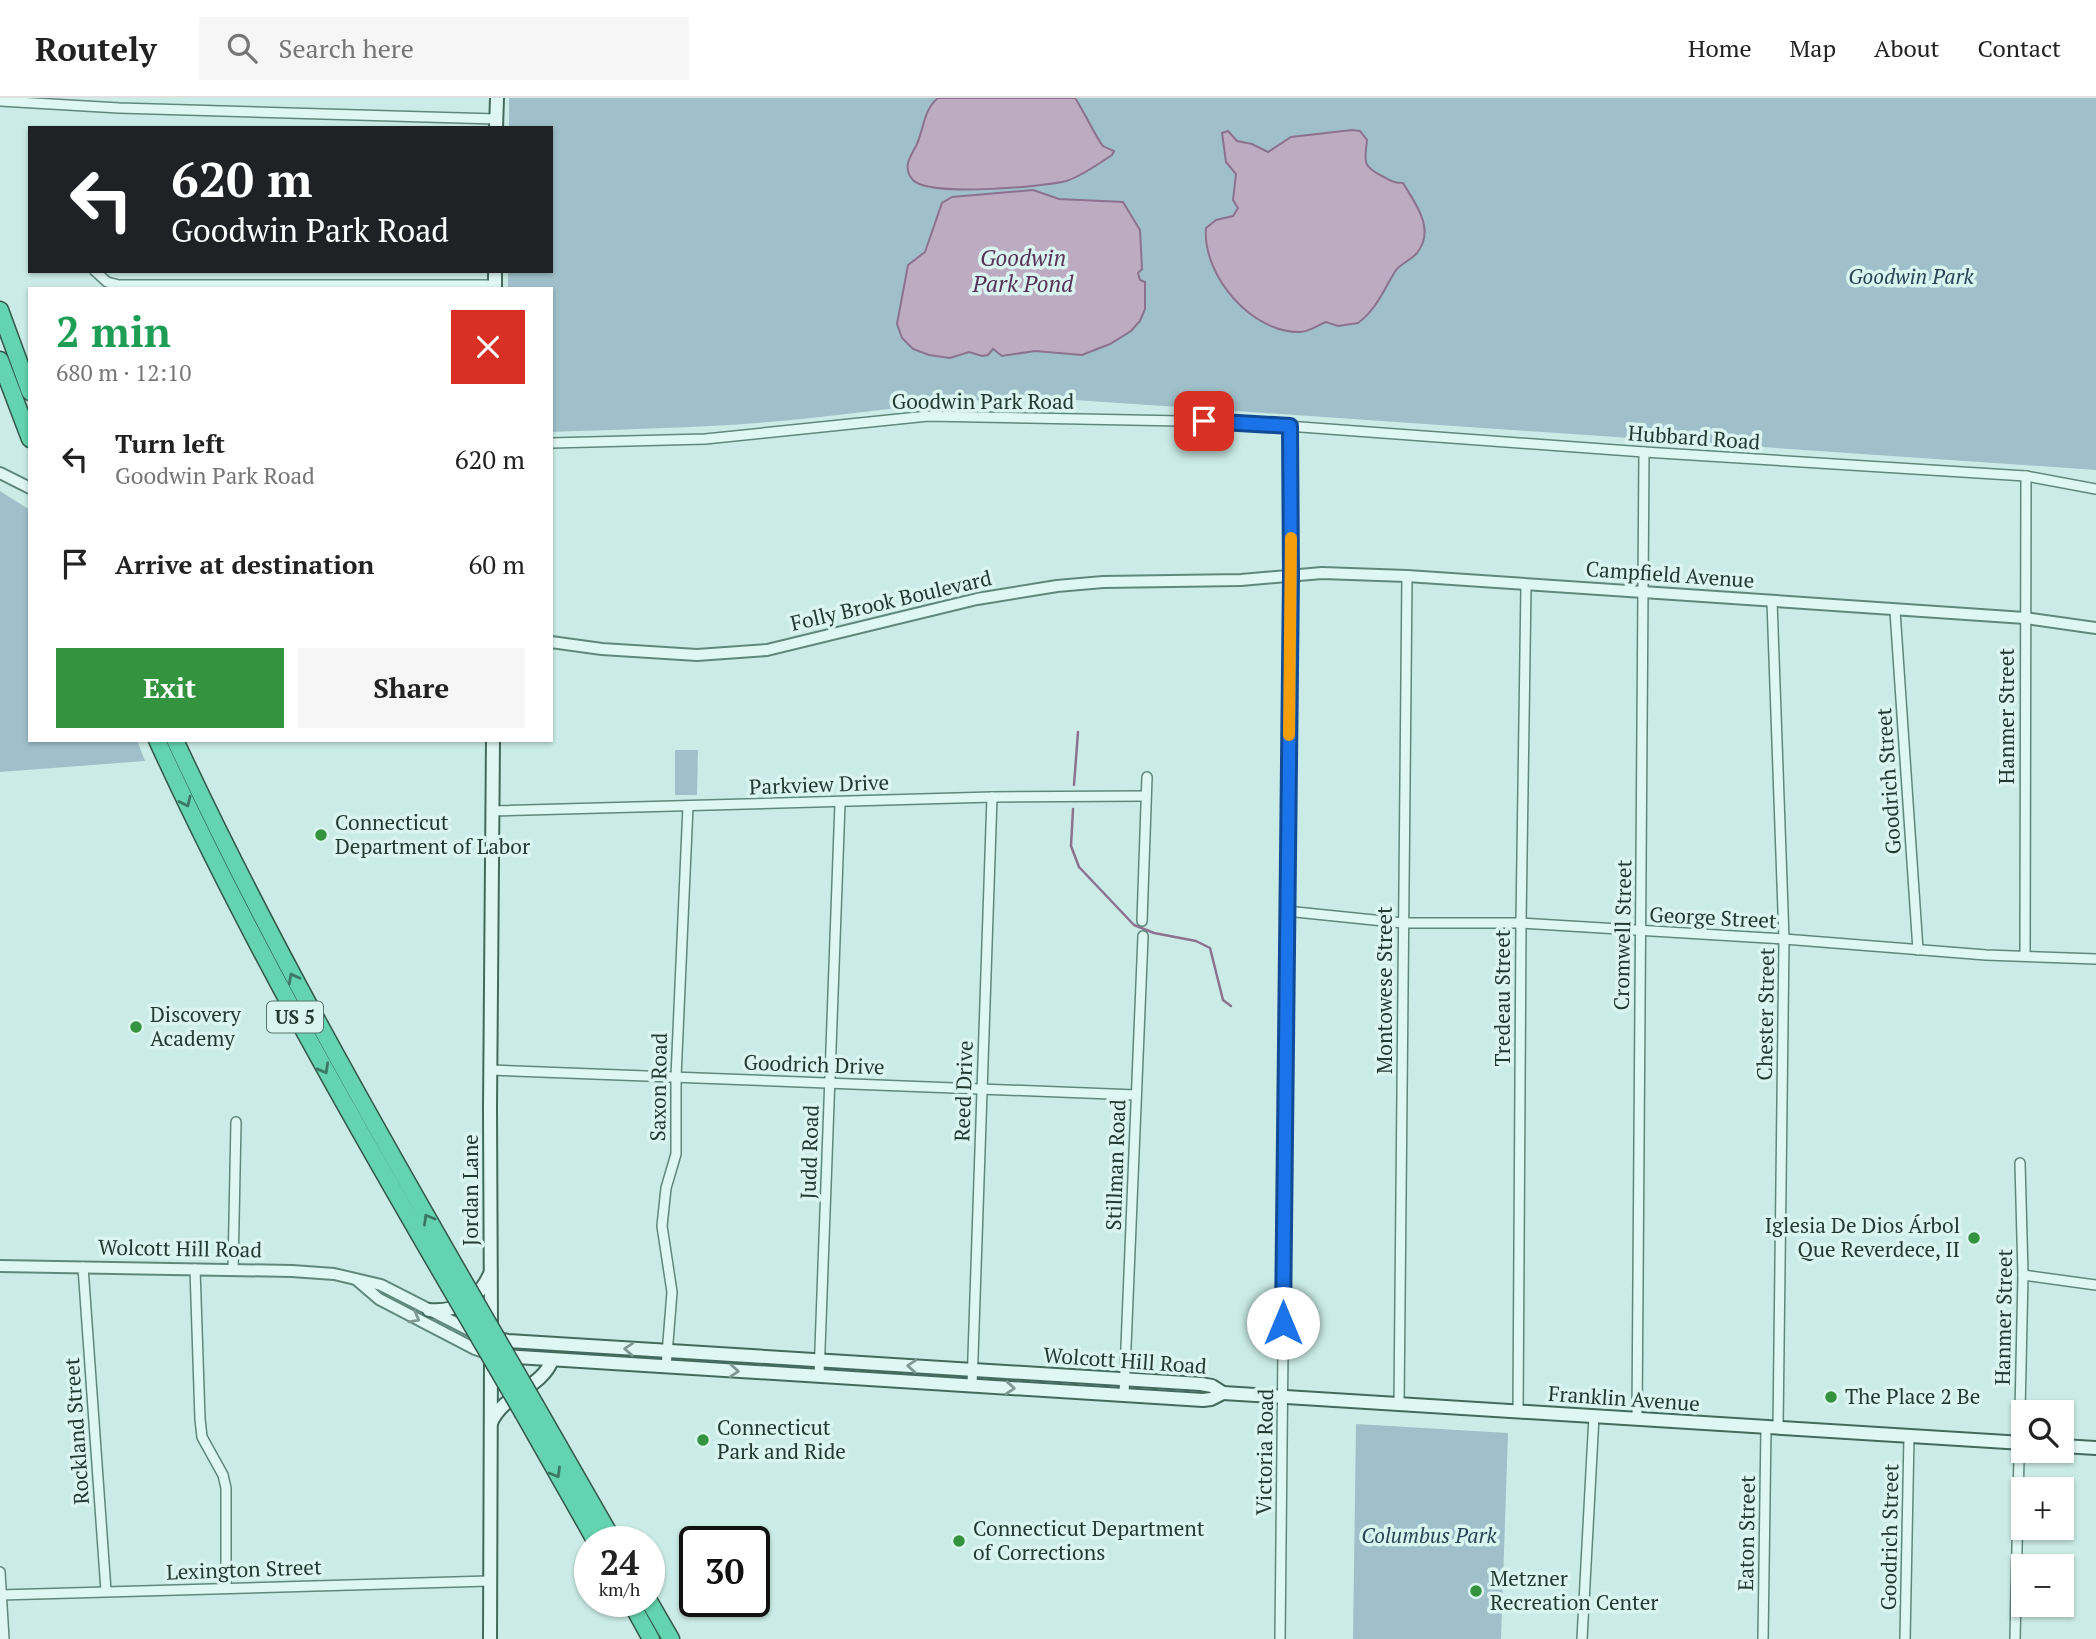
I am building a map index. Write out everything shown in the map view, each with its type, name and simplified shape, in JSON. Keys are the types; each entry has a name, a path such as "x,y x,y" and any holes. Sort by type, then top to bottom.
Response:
{"highway":[{"path":"0,310 28,387"},
{"path":"0,360 28,434"},
{"name":"US 5","path":"158,742 263,958 324,1070 456,1282"},
{"name":"US 5","path":"176,742 294,980 456,1282 529,1410 588,1526"},
{"name":"US 5","path":"529,1410 604,1526"},
{"path":"639,1617 650,1637"},
{"path":"658,1617 671,1639"}],"main road":[{"path":"496,123 497,98"},
{"name":"Jordan Lane","path":"490,1639 493,742"},
{"path":"429,1310 451,1310 467,1303 478,1293 491,1273"},
{"name":"Wolcott Hill Road","path":"491,1338 1208,1385 1223,1393"},
{"name":"Wolcott Hill Road","path":"491,1354 1207,1400 1223,1393"},
{"path":"490,1425 502,1405 546,1372 552,1360"},
{"name":"Franklin Avenue","path":"1223,1393 2011,1442"},
{"path":"2074,1447 2096,1448"}],"street":[{"path":"0,101 496,123"},
{"path":"97,273 107,282 119,285 495,282"},
{"name":"Goodwin Park Road","path":"553,443 705,439 929,416 1232,422 1290,426"},
{"name":"Hubbard Road","path":"1290,426 2026,476 2096,489"},
{"name":"Victoria Road","path":"1280,1639 1291,576 1290,426"},
{"name":"Cromwell Street","path":"1637,1419 1644,452"},
{"path":"0,473 28,487"},
{"name":"Hanmer Street","path":"2025,956 2026,476"},
{"name":"Campfield Avenue","path":"1241,580 1322,573 1407,576 2025,618 2096,628"},
{"name":"Montowese Street","path":"1399,1404 1407,576"},
{"name":"Folly Brook Boulevard","path":"553,642 602,649 697,655 767,650 977,599 1023,591 1103,582 1241,580"},
{"name":"Tredeau Street","path":"1518,1412 1526,585"},
{"name":"Chester Street","path":"1772,601 1784,939 1772,1428"},
{"name":"Goodrich Street","path":"1895,611 1918,950"},
{"path":"1142,921 1147,777"},
{"name":"Parkview Drive","path":"493,811 992,797 1146,796"},
{"name":"Reed Drive","path":"972,1386 992,797"},
{"name":"Judd Road","path":"819,1376 840,803"},
{"name":"Saxon Road","path":"666,1367 672,1292 662,1226 666,1188 676,1154 676,1077 688,806"},
{"name":"George Street","path":"1286,911 1403,923 1521,923 1918,950 2096,959"},
{"name":"Stillman Road","path":"1124,1395 1143,936"},
{"name":"Goodrich Drive","path":"490,1070 1136,1096"},
{"path":"233,1270 236,1122"},
{"name":"Hanmer Street","path":"2020,1163 2023,1275 2022,1400"},
{"name":"Wolcott Hill Road","path":"0,1266 320,1272 341,1275 381,1285 467,1329 491,1338"},
{"name":"Rockland Street","path":"83,1267 106,1591"},
{"path":"195,1269 202,1437 223,1475 226,1488 226,1588"},
{"path":"2023,1275 2096,1284"},
{"name":"Wolcott Hill Road","path":"358,1281 379,1299 475,1349 491,1354"},
{"path":"393,1306 399,1294"},
{"path":"1582,1639 1594,1416"},
{"name":"Eaton Street","path":"1763,1639 1772,1428"},
{"name":"Goodrich Street","path":"1905,1639 1909,1436"},
{"name":"Hanmer Street","path":"2015,1639 2020,1463"},
{"path":"0,1572 4,1639"},
{"name":"Lexington Street","path":"1,1595 489,1581"}],"green space":[{"name":"Goodwin Park","path":"509,98 2096,98 2096,470 1046,398 946,403 752,423 553,432 553,287 508,287 508,273 553,273 553,126 509,126"},
{"path":"0,491 28,509 28,742 138,742 145,761 0,772"},
{"path":"675,750 698,750 697,795 675,795"},
{"name":"Columbus Park","path":"1356,1424 1508,1433 1501,1639 1353,1639"}],"water":[{"name":"Goodwin Park Pond","path":"938,98 1075,98 1103,146 1114,151 1084,173 1066,181 986,189 923,185 910,176 908,163 927,114"},
{"path":"1228,131 1237,141 1252,144 1268,152 1291,137 1360,131 1367,140 1367,165 1392,181 1403,183 1413,199 1424,226 1422,244 1415,255 1396,270 1375,305 1358,323 1338,326 1326,322 1301,332 1283,330 1265,323 1248,312 1221,282 1207,246 1206,228 1216,220 1233,216 1238,208 1233,200 1236,174 1226,162 1222,133"},
{"name":"Goodwin Park Pond","path":"1033,190 1059,199 1123,202 1140,230 1142,269 1138,273 1140,280 1145,282 1145,309 1140,321 1131,331 1110,344 1082,355 1035,351 1002,356 993,349 988,355 969,352 950,358 913,349 902,338 897,324 908,265 925,252 942,203 952,197"}],"waterway":[{"path":"1074,785 1078,732"},
{"path":"1073,809 1071,846 1079,867 1134,925 1154,933 1196,941 1210,948 1223,1000 1231,1006"}],"slow traffic":[{"path":"1289,735 1291,538"}],"place":[{"name":"Connecticut Department of Labor","path":"321,835"},
{"name":"Discovery Academy","path":"136,1027"},
{"name":"Iglesia De Dios Árbol Que Reverdece, II","path":"1974,1238"},
{"name":"The Place 2 Be","path":"1831,1397"},
{"name":"Connecticut Park and Ride","path":"703,1440"},
{"name":"Connecticut Department of Corrections","path":"959,1541"},
{"name":"Metzner Recreation Center","path":"1476,1591"}],"route":[{"path":"1204,421 1290,426 1291,576 1283,1323"}]}
